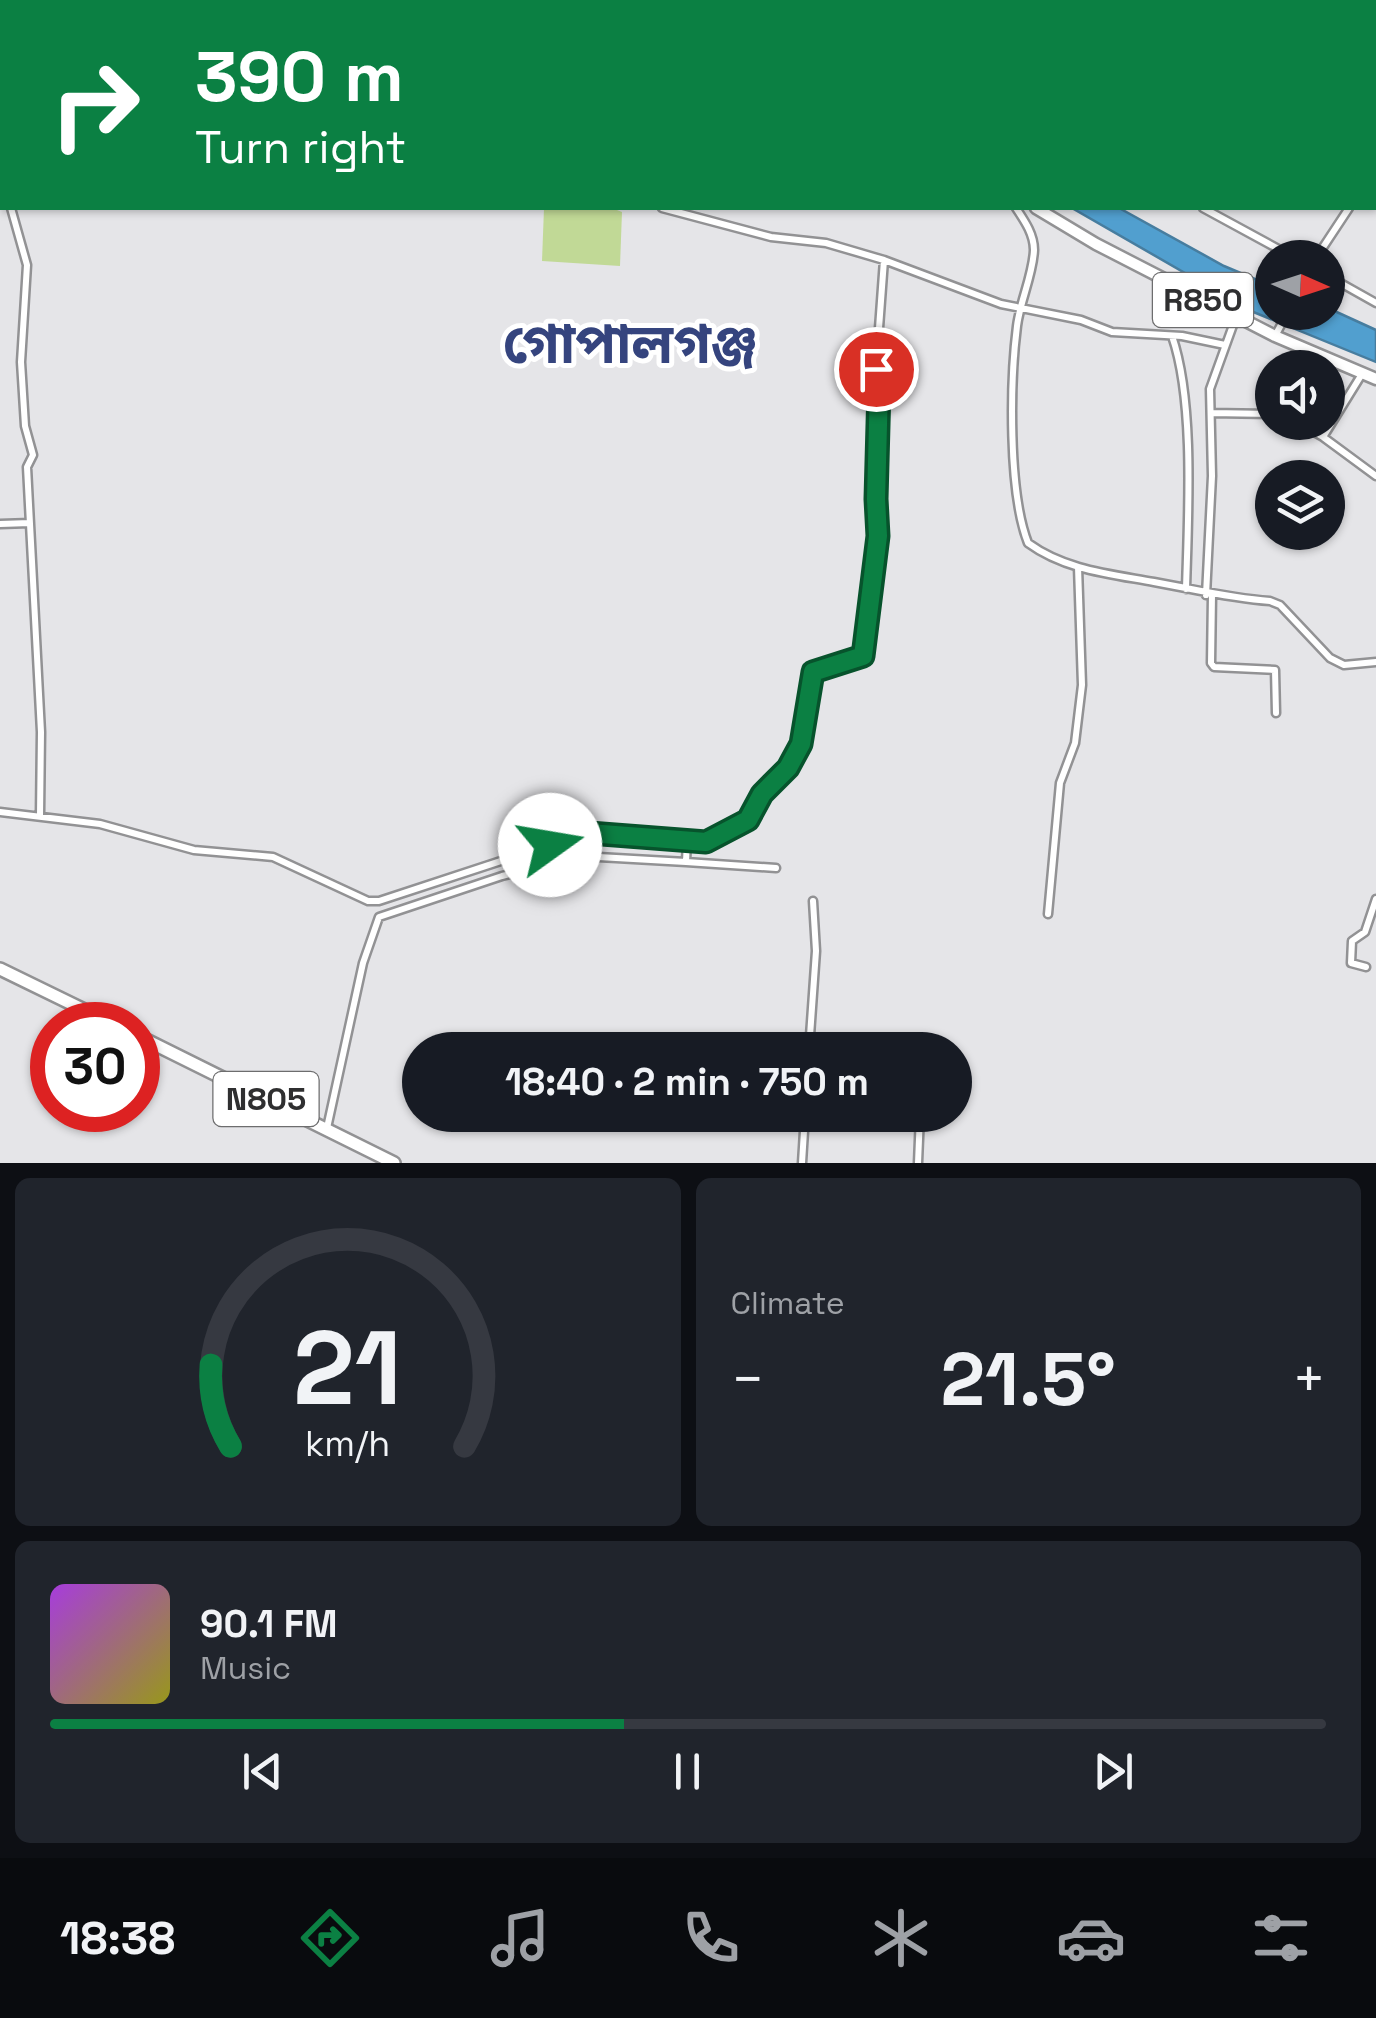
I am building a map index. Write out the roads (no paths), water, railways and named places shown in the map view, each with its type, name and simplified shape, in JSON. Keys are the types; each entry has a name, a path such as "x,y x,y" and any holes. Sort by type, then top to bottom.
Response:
{"highway":[{"path":"0,969 68,1002"},
{"name":"N805","path":"160,1047 394,1163"}],"main road":[{"name":"R850","path":"1039,210 1096,244 1299,350"},
{"name":"R850","path":"1345,369 1376,378"}],"street":[{"path":"12,210 28,265 21,362 25,426 32,456 27,467 41,732 40,815"},
{"path":"670,210 770,236 826,243 1021,310 1081,320 1112,332 1225,345"},
{"path":"1017,210 1034,248 1014,358 1023,526 1028,542 1092,572 1280,605 1330,658 1344,665 1376,662"},
{"path":"1208,210 1262,240"},
{"path":"1328,240 1348,210"},
{"path":"0,812 100,824 194,850 273,857 368,901 379,902 589,833 706,842 748,820 762,794 788,768 801,744 813,672 863,656 878,536 876,369 884,260"},
{"path":"1345,286 1376,303"},
{"path":"1236,316 1210,389 1211,663 1229,670 1275,670 1276,713"},
{"path":"1275,336 1279,330"},
{"path":"1172,336 1180,358 1184,410 1188,498 1186,589"},
{"path":"1345,401 1362,374"},
{"path":"1211,413 1255,414"},
{"path":"1327,440 1376,476"},
{"path":"0,524 30,523"},
{"path":"1048,914 1060,783 1075,743 1082,686 1078,567"},
{"path":"686,860 687,842"},
{"path":"379,915 581,856 776,868"},
{"path":"1366,967 1351,962 1352,941 1365,932 1376,899"},
{"path":"811,1032 816,951 813,901"},
{"path":"327,1130 379,902"},
{"path":"802,1163 803,1132"},
{"path":"918,1163 919,1132"}],"water":[{"path":"1075,210 1123,210 1255,279 1255,313"},
{"path":"1345,316 1376,330 1376,362 1298,330 1345,330"}],"district":[{"name":"গোপালগঞ্জ","path":"630,344"}]}
